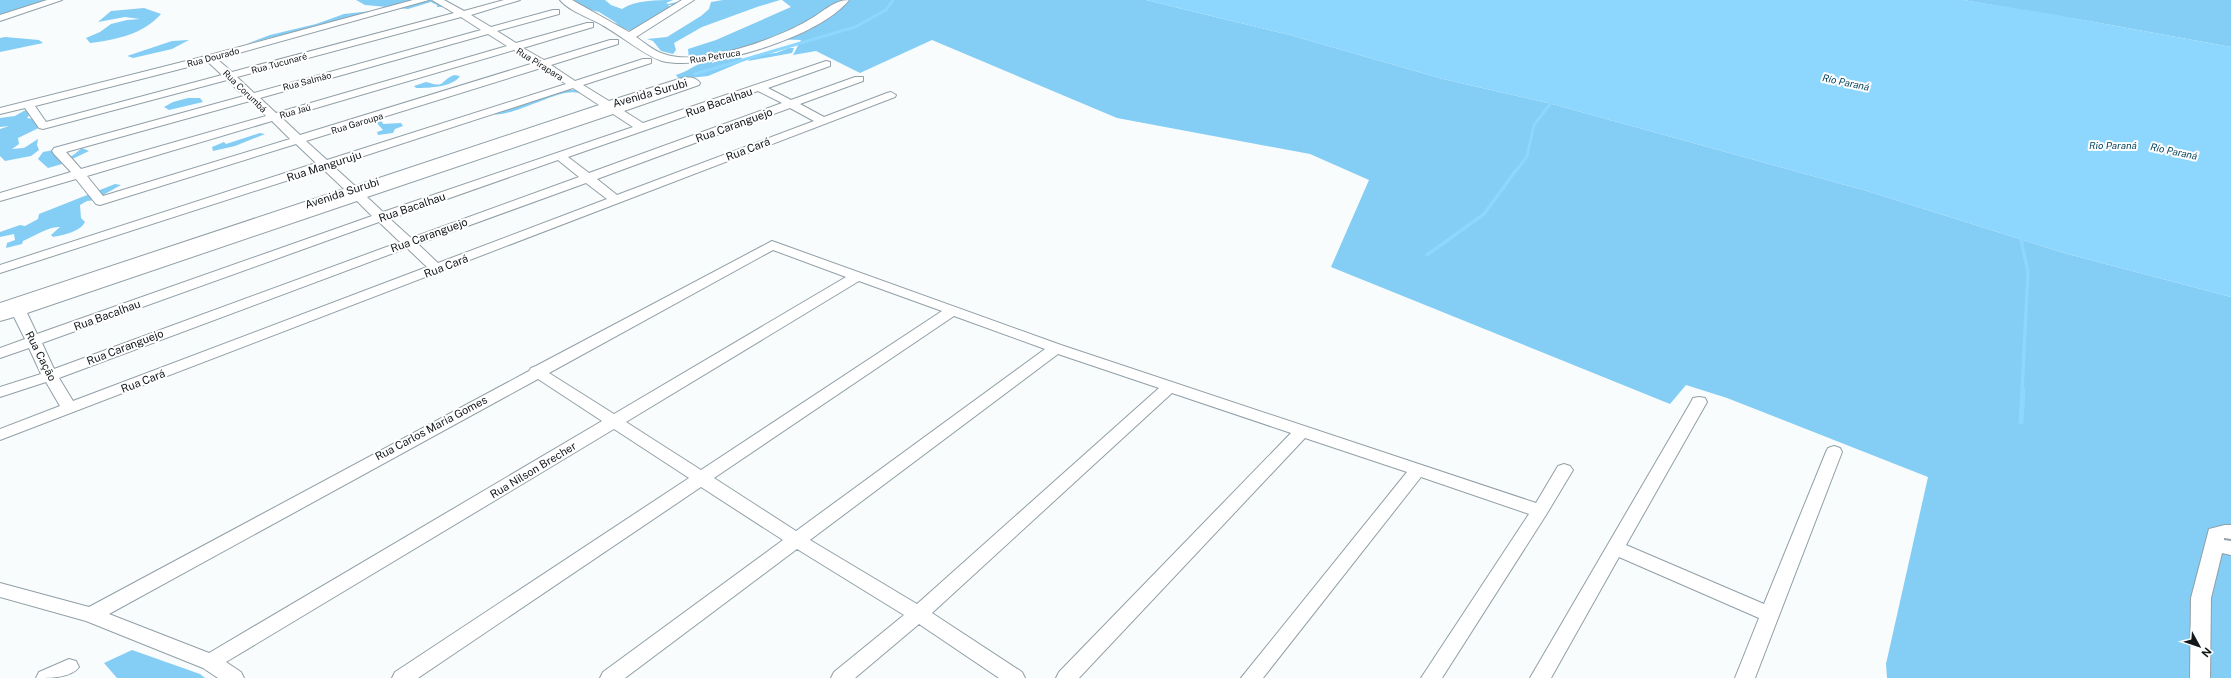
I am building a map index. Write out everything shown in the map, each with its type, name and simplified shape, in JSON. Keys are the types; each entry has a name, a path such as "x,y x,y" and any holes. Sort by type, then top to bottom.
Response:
{"street":[{"path":"0,18 57,0"},
{"name":"Rua Dourado","path":"0,111 210,58 424,0"},
{"name":"Rua Pirapara","path":"437,0 463,14 542,66 576,85 609,108 643,128"},
{"name":"Rua Tucunaré","path":"28,104 42,126 515,0"},
{"name":"Rua Petruca","path":"564,0 630,36 663,58 683,61 712,58 746,50 783,37 836,8 844,0"},
{"path":"630,36 689,0"},
{"name":"Rua Salmão","path":"79,174 58,151 556,12"},
{"name":"Rua Jaú","path":"0,197 590,25"},
{"name":"Rua Garoupa","path":"79,174 100,201 542,66 614,42"},
{"name":"Rua Corumbá","path":"210,58 230,76 249,97 299,140 382,218 410,242 437,269"},
{"name":"Rua Manguruju","path":"0,269 647,61"},
{"name":"Rua Bacalhau","path":"0,353 382,218 826,64"},
{"name":"Rua Caranguejo","path":"0,392 50,376 410,242 859,79"},
{"name":"Avenida Surubi","path":"0,317 10,307 609,108 695,82 688,80 679,82 609,108"},
{"path":"759,87 823,121"},
{"name":"Rua Cará","path":"0,435 891,95"},
{"path":"560,156 586,178 616,200"},
{"name":"Rua Carlos Maria Gomes","path":"91,615 536,371 772,245 856,277"},
{"path":"856,277 1169,387 1540,511"},
{"name":"Rua Nilson Brecher","path":"210,662 856,277"},
{"name":"Rua Cação","path":"10,307 33,342 50,376 70,409"},
{"path":"402,678 952,311"},
{"path":"610,678 1056,348"},
{"path":"536,371 796,540 918,614 1015,678"},
{"path":"840,678 918,614 1169,387"},
{"path":"1540,678 1699,402"},
{"path":"1066,678 1301,432"},
{"path":"1745,678 1834,452"},
{"path":"1251,678 1418,470"},
{"path":"1431,678 1540,511 1564,470"},
{"path":"2201,677 2202,598 2223,546 2215,534 2218,532 2231,532"},
{"path":"1615,548 1770,615"},
{"path":"0,590 91,615 210,662 234,678"},
{"path":"46,678 69,667"}],"shaded area":[{"path":"0,0 47,0 0,15"},
{"path":"356,0 446,0 453,4 450,7 437,7 437,5 431,2 408,9 365,5"},
{"path":"574,0 605,0 611,5 622,9 633,4 646,1 673,0 666,3 668,4 686,0 674,5 668,5 673,9 653,27 638,34 620,27 599,12 582,8"},
{"path":"723,0 780,0 702,27 674,43 676,50 673,54 661,51 653,41 647,39 667,37 701,16 709,9 711,2"},
{"path":"782,0 1146,0 1290,35 1443,79 1552,104 1867,191 2064,253 2231,297 2231,678 1887,678 1886,664 1928,477 1727,398 1686,385 1670,404 1331,267 1369,180 1310,154 1117,118 932,40 860,73 816,51 793,55 801,40 769,39 738,51 706,55 689,60 688,49 716,40 791,7"},
{"path":"1963,0 2231,0 2231,47 2100,23"},
{"path":"144,8 161,14 146,27 119,38 90,43 86,38 100,32 111,24 127,20 140,19 125,17 98,22 111,11"},
{"path":"380,10 387,12 343,24 339,21 246,44 270,35 316,24 344,14"},
{"path":"5,37 39,40 43,43 0,52 0,38"},
{"path":"189,40 172,49 133,58 127,56 172,41"},
{"path":"789,48 794,48 792,53 748,61 754,55 776,53"},
{"path":"738,54 744,61 708,76 679,79 676,75 701,63 712,60 712,63"},
{"path":"454,75 460,76 457,80 446,85 421,88 416,88 414,86 426,82 440,84"},
{"path":"567,90 585,90 596,101 580,93 574,92 555,96 507,113 493,114 515,105"},
{"path":"188,98 200,98 203,102 169,110 164,107 173,102"},
{"path":"29,108 32,111 27,118 51,122 18,138 19,144 12,149 24,148 38,139 37,145 39,150 31,156 5,161 0,156 0,129 9,126 0,127 0,118 15,116"},
{"path":"375,118 381,119 383,124 401,123 403,126 395,129 393,133 378,135 377,132 383,130 376,122 366,124 363,123"},
{"path":"260,133 265,134 235,146 213,151 212,147 224,142 226,144"},
{"path":"82,148 89,151 62,164 48,168 38,159 43,152 59,149 69,150 67,155 72,156"},
{"path":"115,184 121,185 103,195 103,199 87,201 80,205 81,218 85,222 75,231 53,237 51,235 60,227 51,228 23,241 22,244 6,248 7,243 15,240 14,234 0,237 0,232 20,225 25,226 38,219 39,214"},
{"path":"132,650 200,674 205,678 117,678 104,663"}],"water":[{"name":"Rio Paraná","path":"1146,0 1963,0 2051,14 2231,47 2231,297 2064,253 1867,191 1552,104 1443,79 1290,35"}],"waterway":[{"path":"695,74 855,27 886,10 893,0"},
{"path":"1517,170 1527,156 1534,125 1553,100"},
{"path":"1427,255 1484,214 1517,169"},
{"path":"2022,391 2028,272 2021,240 2023,236"},
{"path":"2021,422 2023,390"}],"water label":[{"name":"Río Paraná","path":"1846,82"},
{"name":"Río Paraná","path":"2174,151"}]}
